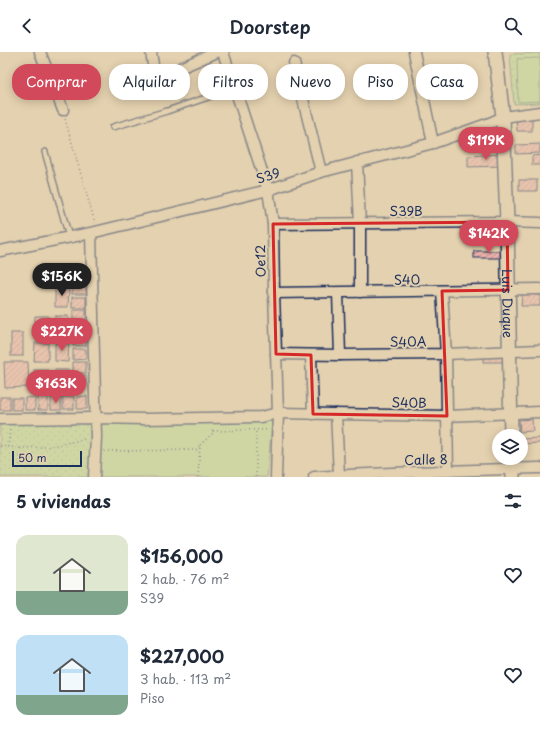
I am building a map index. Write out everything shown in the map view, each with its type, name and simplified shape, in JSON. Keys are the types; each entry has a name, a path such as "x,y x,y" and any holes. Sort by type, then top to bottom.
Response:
{"street":[{"path":"40,52 63,110"},
{"path":"151,52 153,68 158,74 172,71 217,52"},
{"name":"Oe12","path":"223,52 227,64"},
{"path":"414,52 433,143"},
{"name":"Luis Duque","path":"495,52 503,117 507,222 511,429"},
{"path":"294,63 321,172"},
{"name":"Oe12","path":"239,100 268,190 273,224 278,413 276,477"},
{"name":"S39","path":"0,251 94,232 268,190 321,172 433,143 503,117 540,112"},
{"path":"357,162 360,223 360,292"},
{"name":"S39B","path":"273,224 507,222 540,224"},
{"path":"94,232 96,437 94,477"},
{"name":"S40","path":"274,293 540,289"},
{"path":"442,291 446,354 448,471"},
{"path":"338,293 340,355"},
{"name":"S40A","path":"276,354 446,354 540,350"},
{"path":"311,354 313,414"},
{"name":"S40B","path":"0,419 261,417 278,413 447,416 540,412"},
{"path":"336,414 339,475"},
{"name":"Calle 8","path":"314,477 540,468"}],"lane":[{"path":"113,127 200,100"},
{"path":"45,152 69,237"}],"path":[{"path":"63,110 94,232"},
{"path":"95,451 196,450 213,433 212,418"},
{"path":"8,447 10,429"},
{"path":"256,430 256,477"},
{"path":"213,431 277,431"},
{"path":"0,446 20,448 47,447 75,440 96,437"},
{"path":"198,477 200,445"},
{"path":"20,448 20,466"}],"highlighted area":[{"path":"507,222 508,290 442,291 447,416 313,414 311,355 276,354 273,224"}],"green space":[{"path":"540,53 540,103 514,104 510,54"},
{"path":"540,58 540,101 518,102 517,59"},
{"path":"272,421 267,477 99,477 100,424"},
{"path":"0,423 92,424 89,477 0,477"}],"building":[{"path":"532,116 532,131 517,131 516,118"},
{"path":"540,144 540,153 516,154 516,145"},
{"path":"502,154 503,166 468,167 468,156"},
{"path":"540,155 540,165 532,165 532,156"},
{"path":"519,180 537,180 537,191 519,191"},
{"path":"474,251 504,251 504,258 474,258"},
{"path":"72,283 86,283 86,294 72,294"},
{"path":"55,288 69,288 68,307 55,307"},
{"path":"524,293 540,293 540,306 521,306 522,295"},
{"path":"72,297 86,297 86,308 72,308"},
{"path":"73,310 86,310 86,320 73,321"},
{"path":"35,316 48,316 48,335 34,335"},
{"path":"55,316 68,316 68,335 55,334"},
{"path":"72,323 86,323 86,333 72,334"},
{"path":"11,333 23,333 23,356 11,356"},
{"path":"73,336 86,336 86,346 73,346"},
{"path":"35,343 48,343 48,361 34,361"},
{"path":"55,343 69,343 68,362 55,361"},
{"path":"73,349 86,349 86,359 73,360"},
{"path":"483,354 505,354 505,362 483,362"},
{"path":"4,362 28,362 29,387 5,388"},
{"path":"73,362 86,362 86,373 73,373"},
{"path":"34,370 48,370 48,388 34,388"},
{"path":"55,370 69,370 68,389 54,388"},
{"path":"72,375 86,375 86,385 72,385"},
{"path":"87,396 87,409 77,409 77,397"},
{"path":"0,397 10,397 10,410 0,410"},
{"path":"35,397 35,410 25,410 25,398"},
{"path":"38,397 48,397 48,410 38,410"},
{"path":"51,397 61,397 61,410 51,410"},
{"path":"63,397 74,397 74,409 63,409"},
{"path":"12,398 22,398 22,410 12,410"},
{"path":"532,419 533,431 528,431 528,429 520,429 519,420"},
{"path":"540,438 540,443 528,444 528,439"}]}
